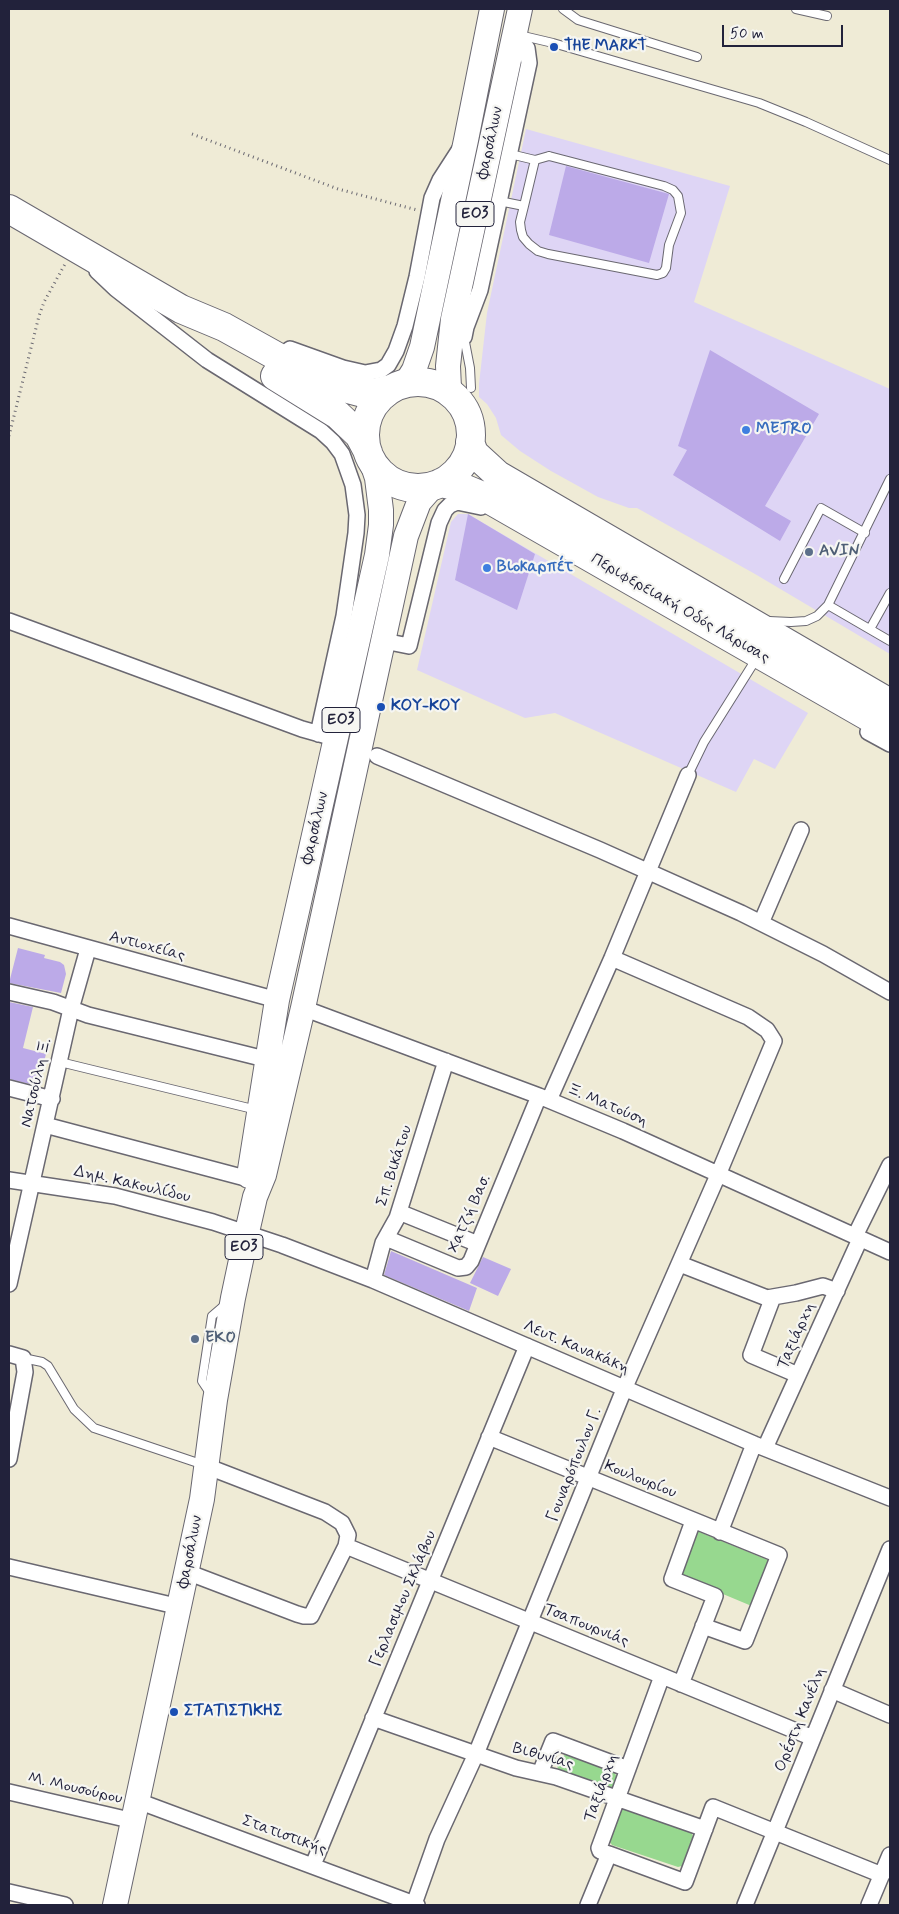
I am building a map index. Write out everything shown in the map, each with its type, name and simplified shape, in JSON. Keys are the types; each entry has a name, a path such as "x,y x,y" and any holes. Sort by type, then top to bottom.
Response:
{"highway":[{"path":"9,209 180,309 284,354 314,377 363,393 378,392 397,386 421,382 446,390 462,391"},
{"path":"180,309 214,340 338,415 358,435 381,473 394,482 409,487 437,484"},
{"name":"ΕΟ3","path":"370,457 365,431 368,416 375,403 397,386"},
{"name":"ΕΟ3","path":"437,484 458,469 466,456 470,442 470,424 464,408 462,391"},
{"name":"Περιφερειακή Οδός Λάρισας","path":"470,442 474,453 498,475 890,703"},
{"name":"Περιφερειακή Οδός Λάρισας","path":"437,484 473,490 521,523 890,729"}],"main road":[{"name":"Φαρσάλων","path":"397,386 409,378 414,370 422,347 492,9"},
{"name":"Φαρσάλων","path":"462,391 449,388 448,376 458,336 520,9"},
{"name":"Φαρσάλων","path":"115,1905 202,1498 233,1298 247,1232 260,1110 277,1000 327,736 379,540 381,525 379,493 370,457"},
{"name":"Φαρσάλων","path":"252,1188 264,1175 304,1008 406,536 419,502 437,484"}],"street":[{"path":"458,336 466,327 480,290 530,62 527,48 514,34"},
{"path":"284,354 357,372 374,372 388,365 396,351 405,326 417,277 432,198 440,180 466,140"},
{"path":"9,621 327,736 356,534 357,515 353,484 342,454 333,442 306,420 225,371 196,351 116,289 74,247"},
{"path":"384,641 409,646 439,523 448,508 457,502 479,506 521,523 752,664 890,744"},
{"path":"377,756 600,850 761,923 840,963 890,992"},
{"name":"Χατζή Βασ.","path":"386,1238 458,1268 466,1267 468,1264 544,1098 612,958 688,775"},
{"path":"761,923 801,830"},
{"name":"Αντιοχείας","path":"9,926 277,1000"},
{"name":"Νατσούλη Ξ.","path":"9,1278 72,1009 88,949"},
{"name":"Γουναρόπουλου Γ.","path":"415,1905 437,1839 476,1754 625,1387 680,1264 774,1041 767,1030 748,1017 612,958"},
{"path":"9,992 53,1002 88,1016 269,1060"},
{"name":"Ξ. Ματούση","path":"304,1008 544,1098 890,1252"},
{"name":"Σπ. Βικάτου","path":"373,1280 386,1238 399,1212 446,1061"},
{"path":"9,1088 52,1099"},
{"path":"45,1125 252,1188"},
{"name":"Ταξιάρχη","path":"720,1532 760,1446 798,1375 837,1290 890,1165"},
{"name":"Δημ. Κακουλίδου","path":"9,1180 115,1196 247,1232"},
{"path":"399,1212 478,1244"},
{"name":"Λευτ. Κανακάκη","path":"247,1232 373,1280 760,1446 890,1498"},
{"path":"680,1264 762,1297 773,1297 823,1286 837,1290"},
{"path":"773,1297 751,1355 798,1375"},
{"name":"Γερλασιμου Σκλάβου","path":"313,1865 527,1346"},
{"path":"9,1459 25,1372 16,1356"},
{"name":"Κουλουρίου","path":"489,1437 778,1555 745,1641 704,1626"},
{"path":"187,1572 297,1614 312,1616 346,1546 348,1535 342,1523 326,1512 206,1466"},
{"path":"681,1684 715,1596 672,1578 693,1521"},
{"name":"Τσαπουρνιάς","path":"346,1546 813,1738"},
{"name":"Ορέστη Κανέλη","path":"745,1905 890,1550"},
{"path":"9,1567 180,1607"},
{"name":"Ταξιάρχη","path":"610,1854 600,1851 598,1848 662,1676"},
{"path":"832,1690 890,1715"},
{"name":"Βιθυνίας","path":"372,1718 516,1768 540,1773 705,1829"},
{"path":"540,1773 553,1741 628,1769"},
{"name":"Μ. Μουσούρου","path":"9,1792 136,1811"},
{"path":"588,1905 610,1854 685,1882 713,1807 882,1875"},
{"name":"Στατιστικής","path":"136,1811 313,1865 415,1905"},
{"path":"869,1905 890,1854"},
{"path":"9,1892 65,1905"}],"lane":[{"path":"563,9 578,20 697,57"},
{"path":"796,9 827,16"},
{"path":"514,34 553,43 759,103 890,160"},
{"path":"510,154 535,160 549,156 673,190 678,196 681,213 669,245 666,268 663,273 657,275 538,251 528,244 520,230 535,160"},
{"path":"499,201 524,206"},
{"path":"745,619 791,622 806,621 817,616 828,605 890,479"},
{"path":"784,579 821,508 865,533"},
{"path":"870,630 890,593"},
{"path":"828,605 890,641"},
{"path":"688,775 704,742 752,664"},
{"path":"60,1062 260,1110"},
{"path":"16,1356 42,1362 48,1366 74,1409 94,1428 206,1466"}],"path":[{"path":"192,134 338,189 430,212"},
{"path":"9,436 44,302 74,247"}],"shaded area":[{"path":"526,129 730,186 694,302 890,389 890,654 755,574 637,508 629,508 598,497 551,471 520,451 501,435 496,418 487,404 479,397 479,384 487,313"},
{"path":"458,514 468,514 808,713 775,769 754,759 736,792 555,713 525,718 417,670 451,522"}],"green space":[{"path":"697,1531 773,1562 754,1607 680,1576"},
{"path":"568,1752 614,1772 617,1777 614,1789 559,1771 557,1766 560,1759"},
{"path":"624,1807 686,1828 691,1832 693,1836 682,1866 678,1867 612,1845 609,1841 620,1811"}],"building":[{"path":"566,166 669,194 649,263 549,235"},
{"name":"METRO","path":"710,350 819,414 765,506 791,521 780,541 673,475 687,450 678,446"},
{"path":"468,514 535,554 517,610 455,580"},
{"path":"18,948 45,955 44,958 60,962 64,965 66,974 61,993 9,983"},
{"path":"9,1002 33,1007 23,1048 46,1054 38,1086 9,1079"},
{"path":"391,1251 477,1288 469,1311 384,1275"},
{"path":"483,1257 511,1269 498,1296 470,1283"}],"place":[{"name":"THE MARKT","path":"554,47"},
{"name":"METRO","path":"746,430"},
{"name":"AVIN","path":"809,552"},
{"name":"Βιοκαρπέτ","path":"487,568"},
{"name":"ΚΟΥ-ΚΟΥ","path":"381,707"},
{"name":"EKO","path":"195,1339"},
{"name":"ΣΤΑΤΙΣΤΙΚΗΣ","path":"174,1712"}]}
